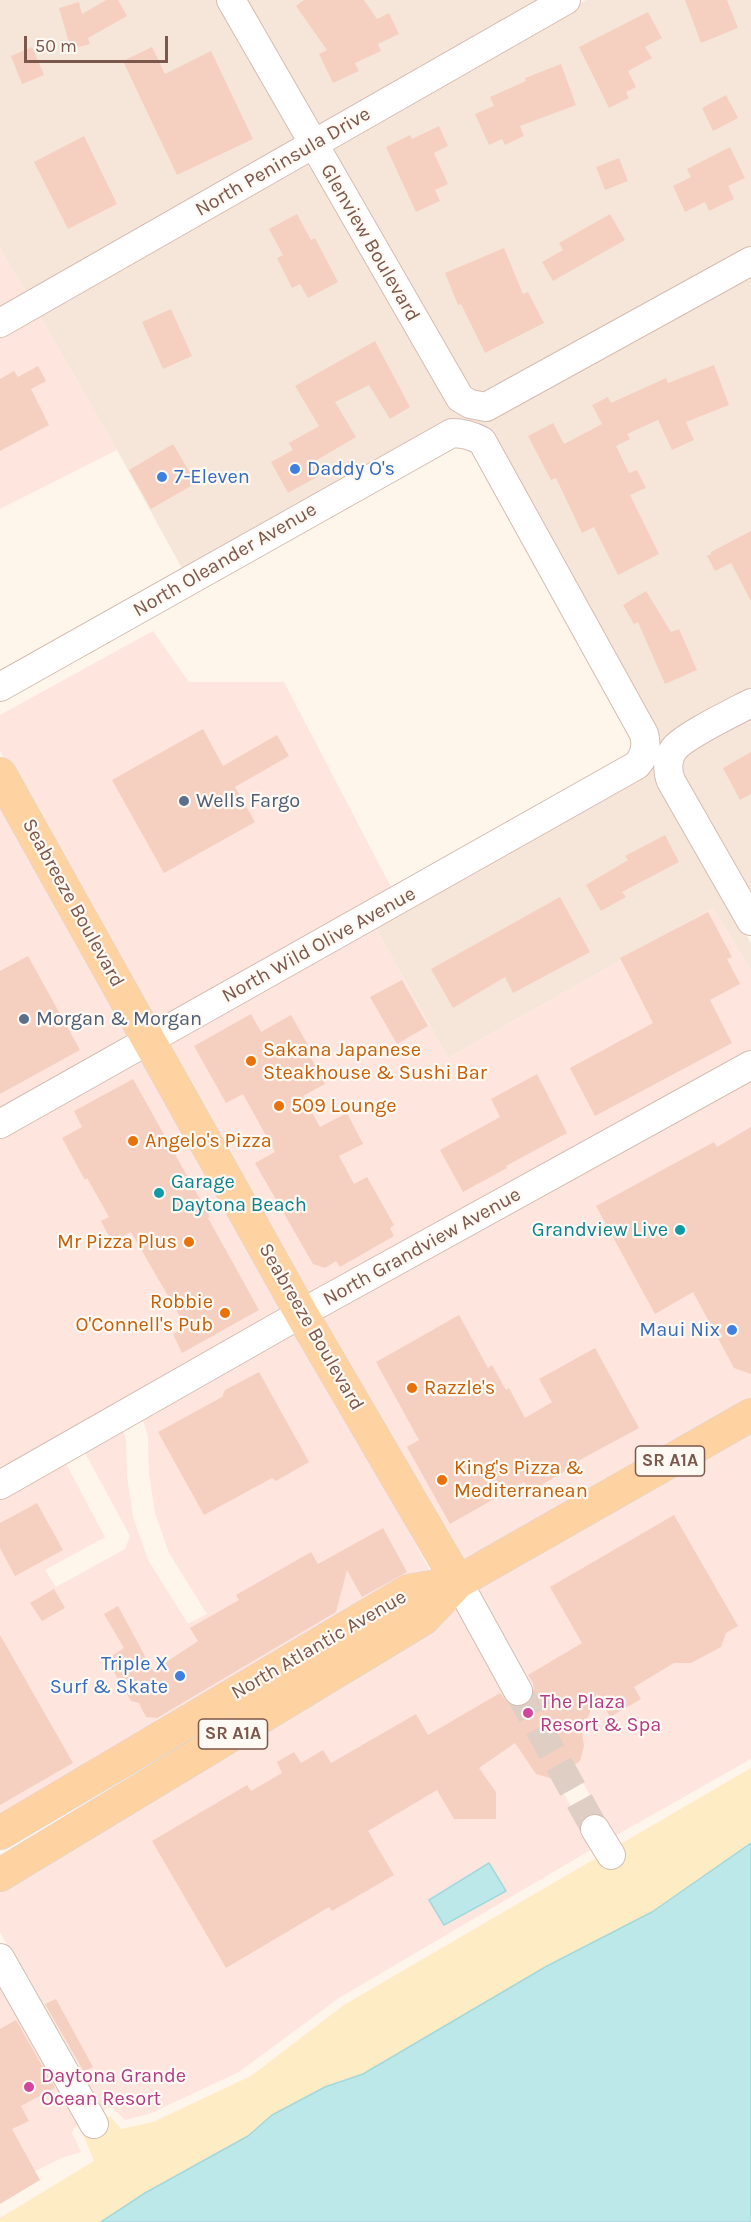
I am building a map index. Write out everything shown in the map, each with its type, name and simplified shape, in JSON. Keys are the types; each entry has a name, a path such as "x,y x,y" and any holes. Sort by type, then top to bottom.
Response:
{"main road":[{"name":"Seabreeze Boulevard","path":"0,774 301,1313 458,1582"},
{"name":"North Atlantic Avenue","path":"0,1875 423,1619 458,1582 751,1415"},
{"name":"North Atlantic Avenue","path":"0,1833 409,1591 458,1582"}],"street":[{"name":"Glenview Boulevard","path":"231,0 460,398 470,404 486,407 751,261"},
{"name":"North Peninsula Drive","path":"0,323 566,0"},
{"name":"North Oleander Avenue","path":"0,687 452,434 470,435 482,441 644,734 646,746 637,765"},
{"path":"751,703 680,743 671,753 668,768 669,776 751,921"},
{"name":"North Wild Olive Avenue","path":"0,1124 637,765"},
{"name":"North Grandview Avenue","path":"0,1485 301,1313 751,1065"},
{"name":"Seabreeze Boulevard","path":"458,1582 518,1691"},
{"path":"596,1829 611,1855"},
{"path":"0,1958 94,2124"}],"shaded area":[{"path":"0,0 218,0 299,141 28,296 0,248"},
{"path":"244,0 545,0 318,130"},
{"path":"586,0 751,0 751,250 487,397 469,391 328,147"},
{"path":"309,159 450,402 493,416 501,416 502,412 751,273 751,692 682,730 661,786 751,943 751,970 713,908 448,1058 374,925 652,768 492,436 437,424 437,428 184,572 38,313"},
{"path":"0,248 28,296 0,311"},
{"path":"38,313 117,450 0,509 0,335"},
{"path":"153,631 189,682 284,682 393,891 155,1026 0,751 0,715"},
{"path":"751,715 751,899 681,777 682,757"},
{"path":"0,796 136,1037 0,1110"},
{"path":"713,908 751,970 751,1054 306,1299 164,1043 374,925 448,1058"},
{"path":"145,1054 287,1310 0,1473 0,1138"},
{"path":"751,1076 751,1403 463,1568 316,1317"},
{"path":"297,1328 429,1569 0,1821 0,1497 64,1460 105,1537 45,1570 56,1587 125,1549 130,1536 83,1449 122,1427 126,1439 127,1477 133,1517 148,1560 188,1624 207,1614 169,1553 155,1513 149,1474 148,1437 142,1416"},
{"path":"751,1426 751,1759 613,1837 473,1585"},
{"path":"456,1600 594,1848 339,1998 239,2072 149,2114 125,2120 113,2108 100,2111 0,1932 0,1887"},
{"path":"0,1978 81,2122 72,2133 81,2152 62,2158 0,2188"}],"sand":[{"path":"751,1768 751,2040 456,2222 0,2222 0,2218 94,2161 82,2132 110,2116 121,2129 153,2122 251,2076 344,2005"}],"water":[{"path":"751,1843 751,2222 101,2222 145,2193 248,2136 272,2115 325,2087 363,2074 547,1966 652,1912"},
{"path":"489,1863 506,1891 444,1925 429,1900"}],"building":[{"path":"106,0 118,0 127,16 88,38 90,44 71,49 59,8 79,2 82,14"},
{"path":"304,0 364,0 377,19 389,13 399,34 378,44 381,51 355,63 359,71 333,83 319,54 327,50 296,6"},
{"path":"685,0 727,0 738,28 701,43"},
{"path":"648,12 662,38 645,47 652,58 628,71 636,87 626,92 629,98 609,108 579,47"},
{"path":"32,47 44,75 22,84 11,56"},
{"path":"152,47 165,74 211,51 253,139 177,175 123,61"},
{"path":"561,64 576,105 520,126 524,136 505,145 502,139 489,145 475,114 494,106 490,97 526,81 525,78"},
{"path":"726,95 738,118 713,131 702,108"},
{"path":"439,126 448,146 434,153 448,184 435,190 440,201 416,212 386,147 410,135 412,139"},
{"path":"84,136 117,204 68,229 34,162"},
{"path":"730,147 745,178 728,186 734,199 709,211 705,202 685,212 673,186 691,177 687,169"},
{"path":"619,158 628,181 605,190 596,167"},
{"path":"297,214 311,240 315,238 338,282 308,298 300,284 292,288 277,258 283,255 269,229"},
{"path":"610,214 625,240 553,281 542,262 563,250 559,243"},
{"path":"504,248 523,294 528,292 544,323 485,353 461,304 458,305 445,273"},
{"path":"171,309 192,356 163,369 142,322"},
{"path":"375,341 410,407 390,419 369,385 335,402 356,437 312,463 319,476 288,493 271,462 293,450 289,443 319,426 295,386"},
{"path":"714,365 729,405 686,422 694,440 672,450 658,420 627,434 630,439 616,446 629,473 637,470 646,488 630,495 659,554 618,575 594,527 582,533 556,478 551,480 528,436 553,423 564,444 602,424 592,405 608,397 611,403 666,378 668,383"},
{"path":"38,366 46,381 31,389 49,425 0,451 0,379 14,371 18,377"},
{"name":"7-Eleven","path":"173,444 196,483 151,509 129,470"},
{"path":"751,531 751,601 731,563 715,571 707,556"},
{"path":"646,591 671,632 679,629 697,670 665,684 638,622 634,624 623,605"},
{"name":"Wells Fargo","path":"203,729 223,766 277,735 289,756 235,787 255,822 164,873 112,780"},
{"path":"751,752 751,794 740,800 723,768"},
{"path":"665,835 679,862 622,892 626,897 601,911 586,885 628,860 625,856"},
{"path":"560,897 590,952 513,993 505,977 453,1008 431,969"},
{"path":"708,912 732,957 727,959 740,984 710,1000 732,1043 595,1116 570,1068 653,1023 620,958"},
{"path":"28,956 80,1050 0,1094 0,971"},
{"path":"402,980 428,1026 397,1044 370,997"},
{"path":"251,1014 261,1032 291,1015 313,1054 310,1056 325,1084 303,1096 320,1127 347,1113 363,1144 339,1156 354,1184 367,1177 394,1225 390,1228 394,1236 340,1267 336,1261 325,1268 313,1264 255,1163 275,1152 243,1094 226,1103 194,1046"},
{"path":"537,1074 567,1133 463,1192 440,1150 500,1117 491,1099"},
{"path":"133,1079 259,1310 182,1353 173,1334 186,1327 131,1232 112,1242 101,1221 109,1217 62,1138 82,1127 74,1111"},
{"name":"Grandview Live","path":"751,1127 751,1374 734,1368 693,1292 655,1314 596,1206 714,1142 717,1147"},
{"path":"459,1315 488,1368 492,1365 506,1390 509,1388 525,1418 552,1402 539,1379 595,1348 639,1428 578,1461 579,1463 529,1492 524,1482 450,1524 407,1447 419,1440 376,1362"},
{"path":"259,1372 309,1462 276,1481 272,1478 204,1515 158,1432 222,1397 225,1390"},
{"path":"37,1503 63,1550 15,1576 0,1548 0,1523"},
{"name":"The Plaza Resort & Spa","path":"674,1515 738,1626 726,1633 721,1647 691,1663 674,1663 634,1687 641,1699 610,1717 597,1694 582,1732 584,1746 580,1761 553,1779 536,1774 515,1743 479,1768 496,1792 496,1819 454,1819 437,1790 368,1831 394,1875 332,1911 329,1907 226,1968 152,1841 247,1785 251,1791 282,1773 277,1762 294,1752 301,1763 323,1750 331,1763 416,1714 428,1735 500,1693 510,1705 518,1707 526,1705 532,1699 534,1692 533,1683 528,1675 582,1643 550,1587"},
{"path":"383,1528 407,1572 362,1597 347,1570 336,1612 157,1718 146,1717 139,1703 131,1701 110,1665 112,1656 124,1648 104,1614 118,1606 153,1671 198,1641 190,1628 239,1600 236,1595 311,1552 318,1564"},
{"path":"54,1589 65,1608 42,1621 30,1603"},
{"path":"0,1635 73,1763 0,1805"},
{"path":"56,1999 93,2067 84,2072 45,2004"},
{"name":"Daytona Grande Ocean Resort","path":"16,2020 55,2088 21,2106 29,2121 12,2129 40,2180 0,2204 0,2029"}],"tunnel":[{"path":"518,1691 595,1829"}],"place":[{"name":"Daddy O's","path":"295,469"},
{"name":"7-Eleven","path":"162,477"},
{"name":"Wells Fargo","path":"184,801"},
{"name":"Morgan & Morgan","path":"24,1019"},
{"name":"Sakana Japanese Steakhouse & Sushi Bar","path":"251,1061"},
{"name":"509 Lounge","path":"279,1106"},
{"name":"Angelo's Pizza","path":"133,1141"},
{"name":"Garage Daytona Beach","path":"159,1193"},
{"name":"Grandview Live","path":"680,1230"},
{"name":"Mr Pizza Plus","path":"189,1242"},
{"name":"Robbie O'Connell's Pub","path":"225,1313"},
{"name":"Maui Nix","path":"732,1330"},
{"name":"Razzle's","path":"412,1388"},
{"name":"King's Pizza & Mediterranean","path":"442,1480"},
{"name":"Triple X Surf & Skate","path":"180,1676"},
{"name":"The Plaza Resort & Spa","path":"528,1713"},
{"name":"Daytona Grande Ocean Resort","path":"29,2087"}]}
